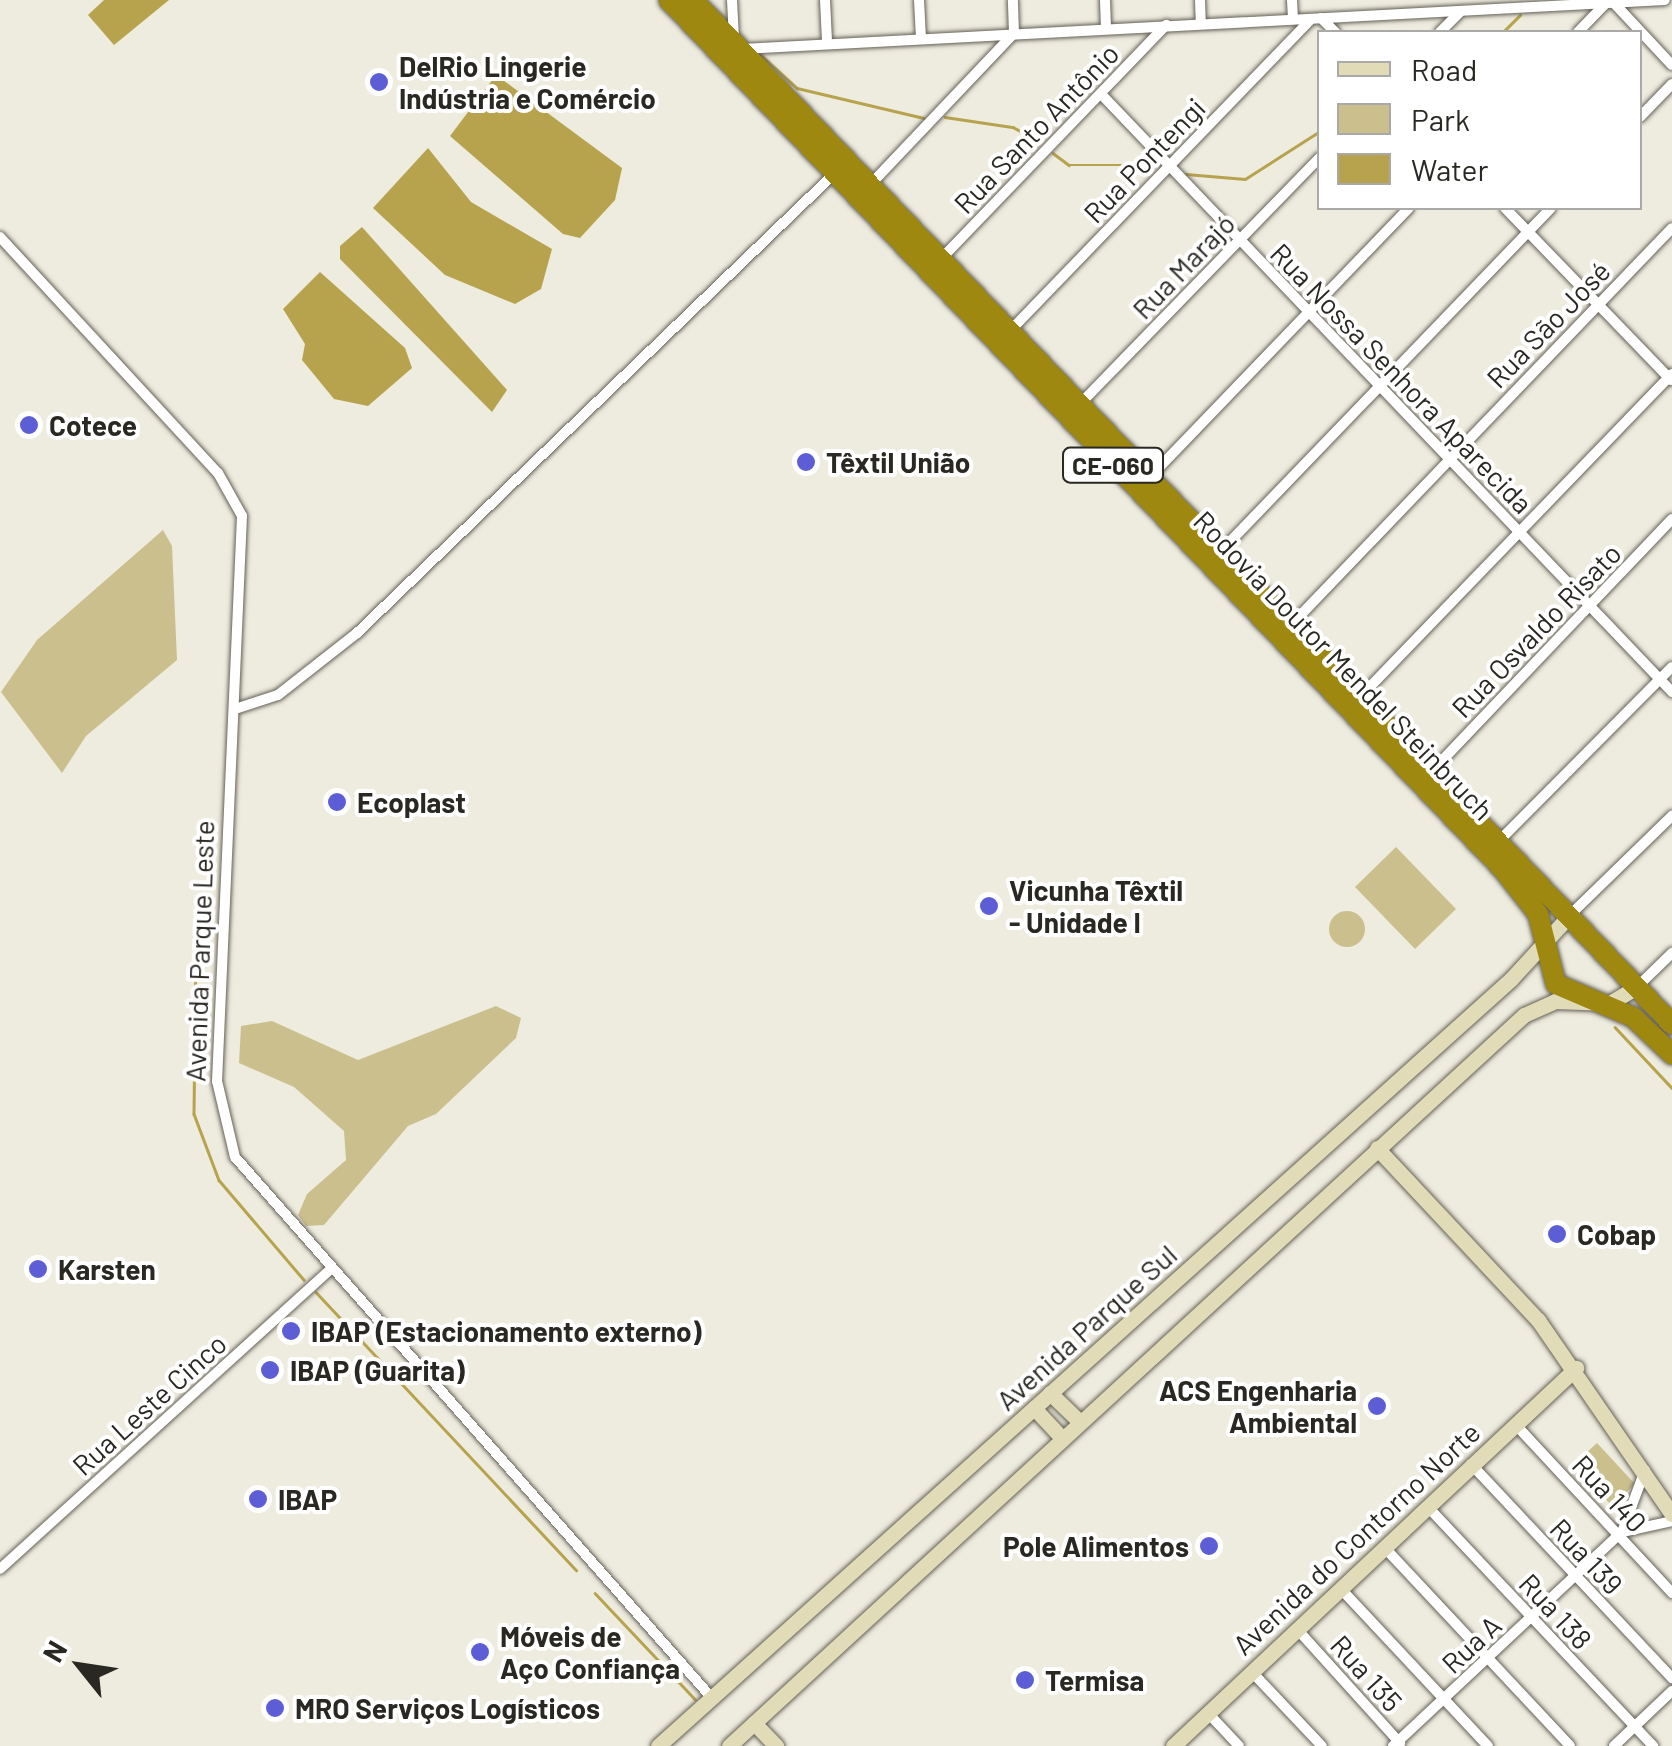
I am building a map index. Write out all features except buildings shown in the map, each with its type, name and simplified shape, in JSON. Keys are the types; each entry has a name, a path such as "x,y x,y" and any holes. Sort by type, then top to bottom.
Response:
{"highway":[{"name":"Rodovia Doutor Mendel Steinbruch","path":"669,0 1504,869 1532,904 1548,972 1580,1000 1632,1016 1672,1054"},
{"name":"Rodovia Doutor Mendel Steinbruch","path":"693,0 867,188 1672,1024"}],"street":[{"path":"732,0 736,46 1665,0"},
{"path":"825,0 827,41"},
{"path":"919,0 921,38"},
{"path":"867,188 1014,33 1012,0"},
{"path":"1105,0 1106,28"},
{"path":"1200,0 1201,23"},
{"path":"1292,0 1293,18"},
{"path":"1386,0 1386,14"},
{"path":"1445,12 1453,0"},
{"path":"1580,30 1609,3"},
{"path":"1609,3 1636,30"},
{"path":"1442,30 1460,12"},
{"path":"1316,18 1332,30"},
{"name":"Rua Pontengi","path":"1008,333 1316,18"},
{"name":"Rua Santo Antônio","path":"939,262 1166,25"},
{"path":"1642,35 1672,65"},
{"path":"1642,115 1672,84"},
{"name":"Rua Nossa Senhora Aparecida","path":"1101,94 1672,692"},
{"name":"Rua Marajó","path":"1078,406 1317,160"},
{"path":"235,709 278,696 356,633 833,175"},
{"path":"1150,478 1408,210"},
{"path":"1360,697 1671,377 1507,210"},
{"path":"1220,552 1549,210"},
{"name":"Rua São José","path":"1290,625 1672,228"},
{"name":"Avenida Parque Leste","path":"0,237 238,503 235,709 218,1101 248,1180 712,1697"},
{"name":"Rua Osvaldo Risato","path":"1432,771 1672,519"},
{"path":"1499,841 1672,667"},
{"path":"1569,916 1672,816"},
{"name":"Avenida Parque Sul","path":"658,1746 1512,979 1541,938 1569,916"},
{"path":"729,1746 1524,1015 1580,1000 1610,1003 1637,986 1672,954"},
{"path":"1377,1148 1576,1368 1645,1469 1672,1518 1620,1534"},
{"name":"Rua Leste Cinco","path":"0,1569 329,1271"},
{"name":"Avenida do Contorno Norte","path":"1173,1746 1576,1368"},
{"path":"1050,1393 1079,1421"},
{"path":"1034,1408 1061,1437"},
{"name":"Rua 140","path":"1514,1424 1672,1593"},
{"name":"Rua 139","path":"1471,1464 1672,1678"},
{"name":"Rua A","path":"1398,1744 1620,1534 1645,1469"},
{"name":"Rua 138","path":"1427,1506 1653,1746"},
{"path":"1384,1547 1570,1746"},
{"path":"1340,1589 1488,1746"},
{"name":"Rua 135","path":"1297,1629 1398,1744"},
{"path":"1251,1671 1322,1746"},
{"path":"1614,1746 1672,1691"},
{"path":"1208,1713 1239,1746"},
{"path":"754,1724 776,1746"}],"green space":[{"path":"163,530 172,546 177,660 86,736 62,773 1,692 37,640"},
{"path":"1396,847 1456,909 1415,949 1355,887"},
{"path":"1347,911 1359,917 1365,929 1359,941 1347,947 1335,941 1329,929 1335,917"},
{"path":"496,1006 521,1018 516,1038 436,1114 408,1126 324,1225 306,1226 298,1215 307,1194 346,1160 344,1131 294,1087 239,1063 241,1026 272,1021 358,1060"},
{"path":"1597,1443 1635,1484 1612,1506 1573,1465"}],"water":[{"path":"104,0 169,0 114,45 88,15"},
{"path":"496,75 622,168 615,200 580,238 563,234 450,136"},
{"path":"428,148 471,202 552,249 541,289 515,304 445,275 373,208"},
{"path":"362,227 507,390 492,412 340,259 340,246"},
{"path":"320,272 405,348 412,368 368,406 334,399 302,360 305,344 283,309"}],"waterway":[{"path":"1505,30 1520,15"},
{"path":"761,55 797,88 924,118"},
{"path":"945,117 1013,127 1040,142"},
{"path":"1186,174 1245,179 1317,133"},
{"path":"1053,153 1069,165 1129,165"},
{"path":"196,951 194,1114 219,1180 304,1280"},
{"path":"1615,1027 1672,1088"},
{"path":"316,1292 576,1570"},
{"path":"595,1593 695,1699"}],"place":[{"name":"DelRio Lingerie Indústria e Comércio","path":"379,82"},
{"name":"Cotece","path":"29,425"},
{"name":"Têxtil União","path":"806,462"},
{"name":"Ecoplast","path":"337,802"},
{"name":"Vicunha Têxtil - Unidade I","path":"989,906"},
{"name":"Cobap","path":"1557,1234"},
{"name":"Karsten","path":"38,1269"},
{"name":"IBAP (Estacionamento externo)","path":"291,1331"},
{"name":"IBAP (Guarita)","path":"270,1370"},
{"name":"ACS Engenharia Ambiental","path":"1377,1406"},
{"name":"IBAP","path":"258,1499"},
{"name":"Pole Alimentos","path":"1209,1546"},
{"name":"Móveis de Aço Confiança","path":"480,1652"},
{"name":"Termisa","path":"1025,1680"},
{"name":"MRO Serviços Logísticos","path":"275,1708"}]}
